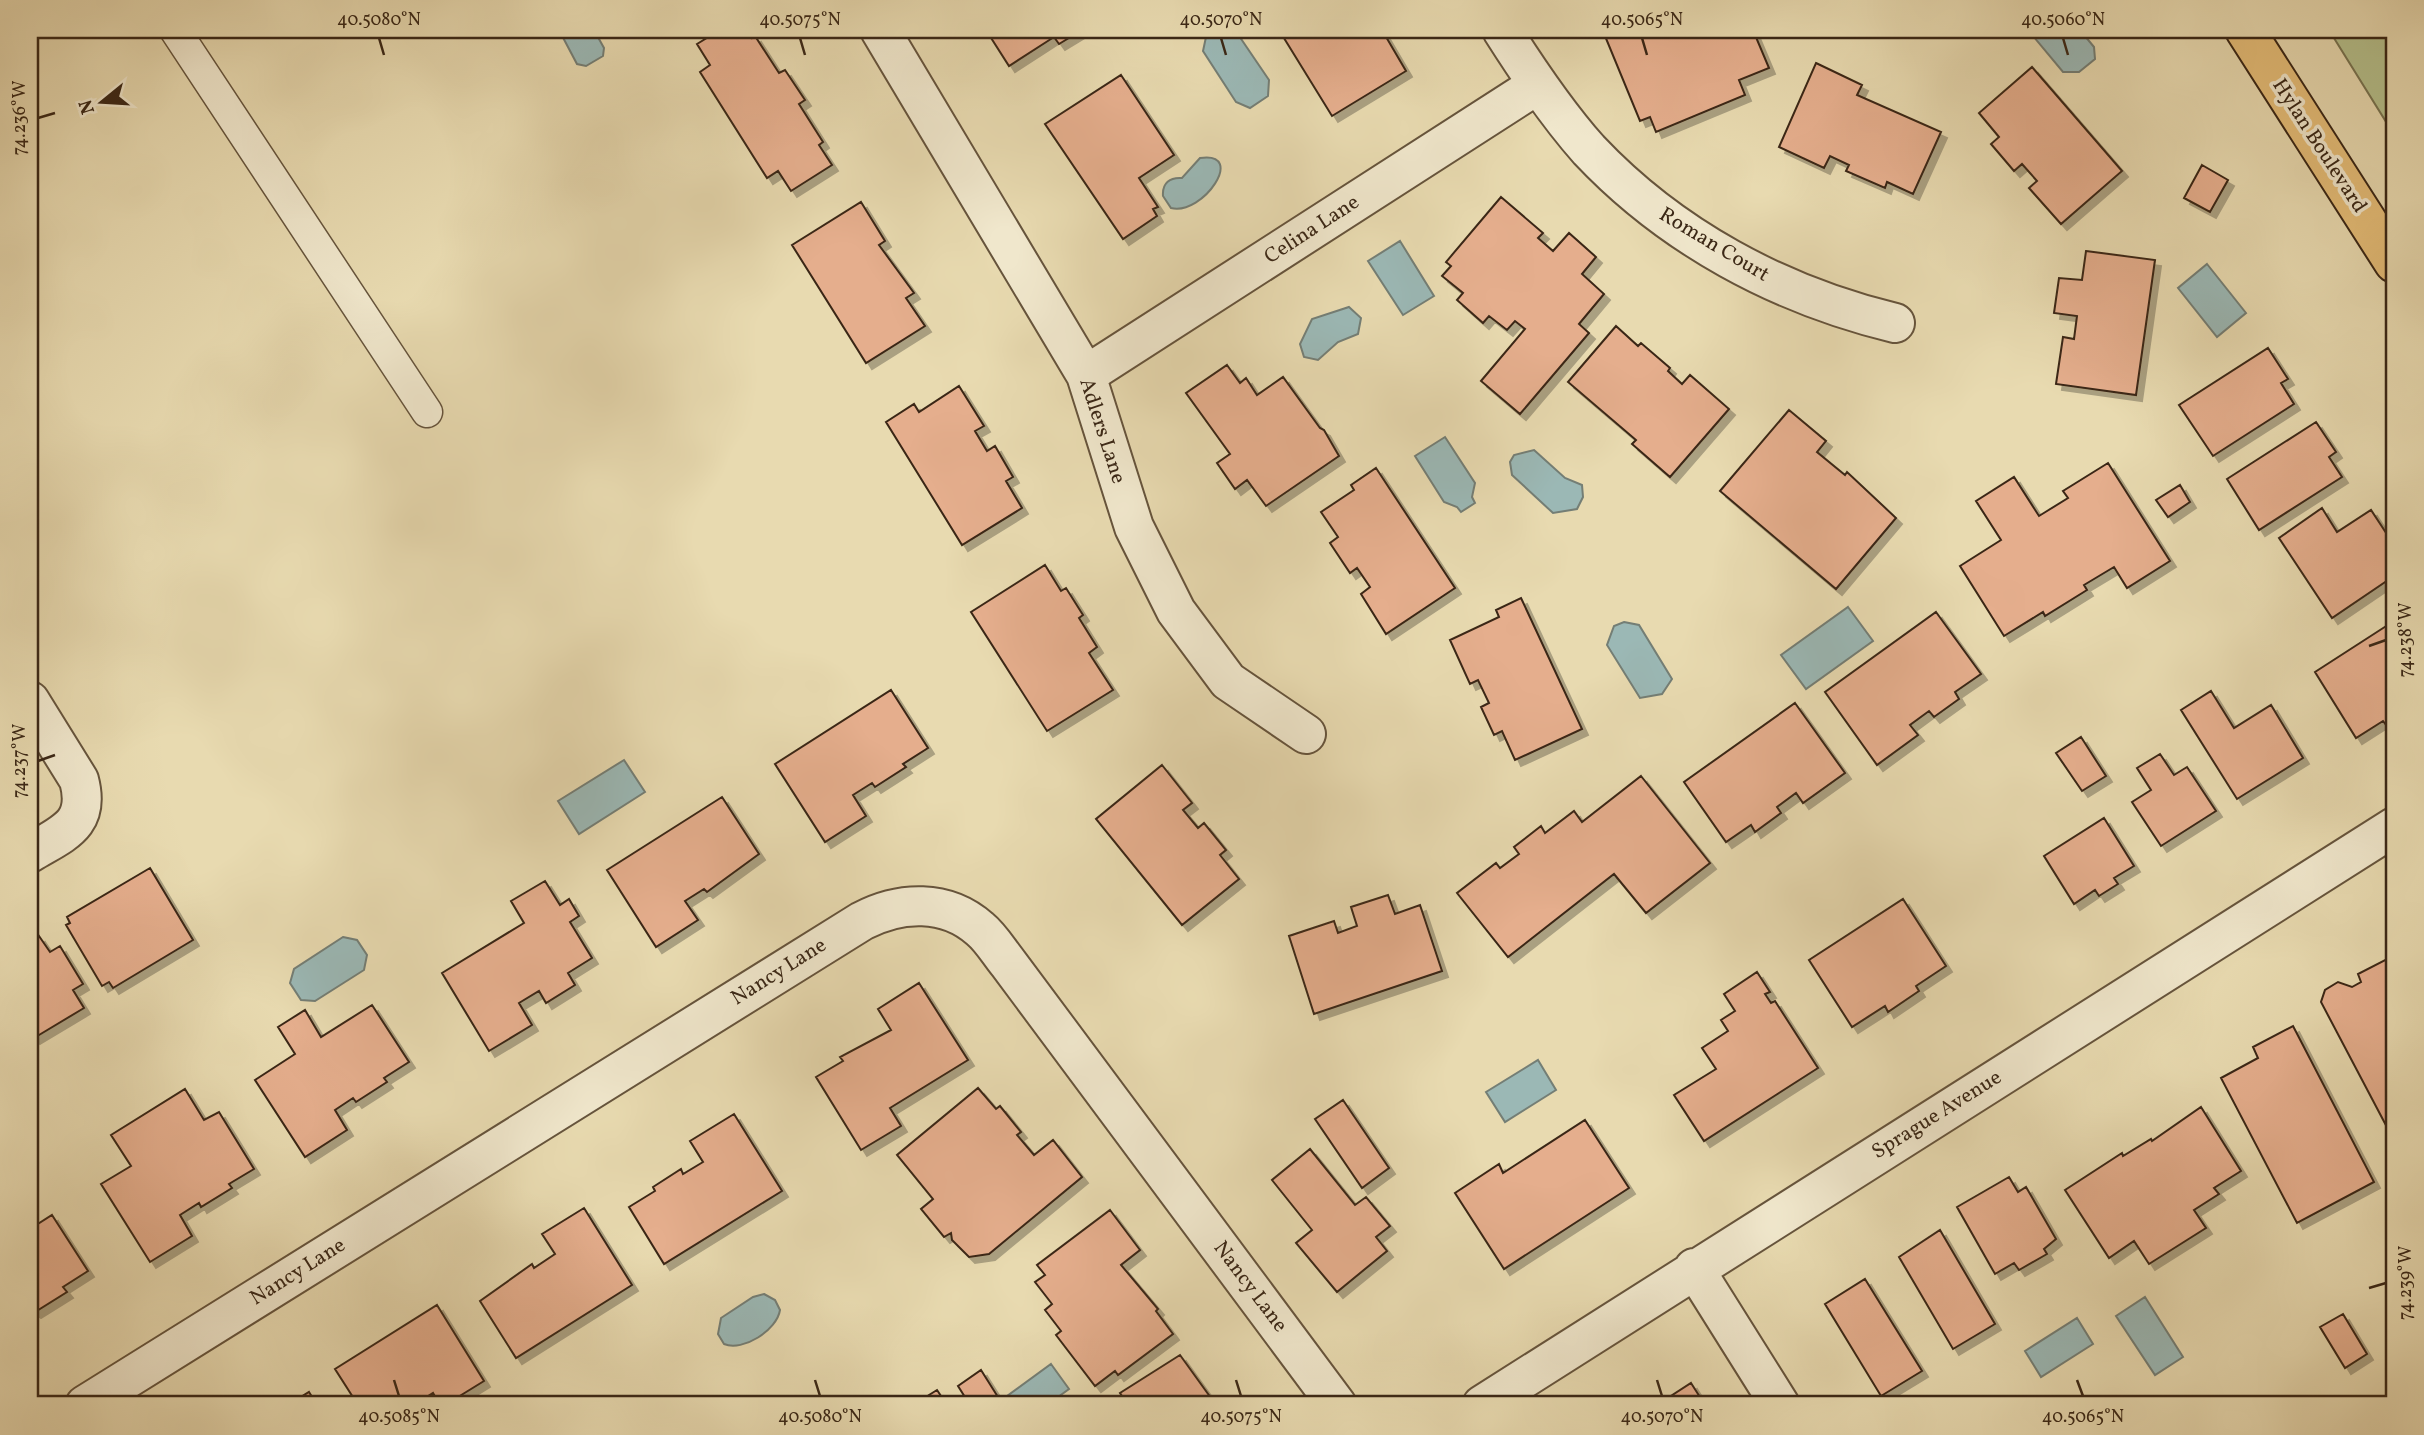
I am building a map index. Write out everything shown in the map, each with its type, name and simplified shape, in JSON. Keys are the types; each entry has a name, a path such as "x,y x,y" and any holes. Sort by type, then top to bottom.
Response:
{"main road":[{"name":"Hylan Boulevard","path":"2245,30 2394,263"}],"street":[{"name":"Adlers Lane","path":"880,30 1086,375 1134,527 1176,611 1228,681 1306,734"},
{"name":"Roman Court","path":"1502,30 1537,85 1590,150 1652,208 1706,246 1781,286 1895,323"},
{"name":"Celina Lane","path":"1086,375 1537,85"},
{"path":"30,701 79,780 83,810 64,832 30,853"},
{"name":"Sprague Avenue","path":"1482,1405 1694,1268 2394,827"},
{"name":"Nancy Lane","path":"85,1405 862,921 910,905 946,910 980,929 1337,1405"},
{"path":"1694,1268 1780,1405"}],"lane":[{"path":"175,30 427,412"}],"green space":[{"path":"2329,30 2394,30 2394,134 2393,133"}],"water":[{"path":"559,30 594,30 604,48 603,56 586,66 577,64"},
{"path":"1218,30 1235,30 1269,80 1268,96 1250,108 1236,102 1203,51 1206,37"},
{"path":"2028,30 2080,30 2094,47 2095,59 2079,72 2063,72"},
{"path":"1200,158 1214,158 1220,164 1220,173 1215,183 1196,203 1183,208 1171,208 1163,196 1165,184 1170,180 1182,178"},
{"path":"1400,241 1434,296 1403,315 1368,261"},
{"path":"2207,264 2246,313 2217,337 2178,288"},
{"path":"1349,307 1361,318 1358,334 1338,342 1318,360 1304,357 1300,344 1312,319"},
{"path":"1445,437 1475,483 1472,497 1475,503 1461,512 1457,507 1444,502 1415,456"},
{"path":"1534,450 1565,478 1582,485 1583,497 1577,509 1553,513 1512,475 1510,462 1514,455"},
{"path":"1848,607 1873,641 1806,689 1781,655"},
{"path":"1624,622 1639,625 1672,679 1662,694 1640,698 1607,645 1614,626"},
{"path":"624,760 645,792 579,834 558,801"},
{"path":"343,937 357,940 367,955 364,970 315,1001 301,1000 290,983 294,969"},
{"path":"1538,1060 1556,1090 1505,1122 1486,1092"},
{"path":"764,1294 775,1300 780,1310 773,1325 749,1342 732,1346 724,1344 718,1334 721,1318 753,1297"},
{"path":"2145,1297 2183,1357 2155,1375 2116,1316"},
{"path":"2077,1318 2093,1344 2041,1377 2025,1351"},
{"path":"1051,1364 1069,1389 1047,1405 1008,1405 1003,1399"}],"building":[{"path":"720,30 747,30 752,38 755,36 779,73 785,70 805,100 799,104 823,142 819,145 832,165 791,191 778,171 767,178 700,72 710,65 697,44"},
{"path":"986,30 1082,30 1059,44 1054,37 1009,66"},
{"path":"1279,30 1382,30 1406,71 1332,116"},
{"path":"1620,30 1753,30 1769,68 1739,80 1745,95 1656,132 1650,117 1640,121 1605,36"},
{"path":"1816,63 1862,85 1857,95 1941,132 1913,194 1887,182 1885,188 1846,171 1849,165 1830,156 1824,168 1779,147"},
{"path":"2032,67 2122,171 2061,224 2029,188 2037,181 2022,164 2014,171 1991,144 1999,137 1979,113"},
{"path":"1121,75 1174,155 1139,178 1158,207 1153,209 1157,216 1123,239 1045,124"},
{"path":"2202,165 2228,180 2210,212 2184,198"},
{"path":"1501,197 1543,233 1538,238 1553,251 1569,233 1596,257 1582,274 1604,294 1579,324 1589,333 1520,414 1481,381 1525,329 1515,321 1507,330 1489,316 1483,323 1457,300 1463,293 1442,276 1451,266 1446,262"},
{"path":"861,202 885,241 879,245 914,293 906,298 925,326 866,363 792,245"},
{"path":"2086,251 2155,260 2136,395 2056,384 2063,337 2074,339 2077,316 2054,313 2059,278 2082,280"},
{"path":"1616,326 1638,346 1641,343 1670,368 1668,371 1682,384 1690,375 1729,409 1670,477 1632,444 1636,440 1568,382"},
{"path":"2268,348 2288,379 2281,383 2294,404 2213,456 2179,405"},
{"path":"1227,365 1240,383 1246,378 1257,395 1283,377 1324,430 1339,456 1266,506 1247,480 1235,489 1217,463 1230,454 1186,393"},
{"path":"959,386 984,426 975,431 987,451 995,446 1013,477 1006,481 1022,508 962,545 886,422 914,404 919,412"},
{"path":"1789,410 1826,441 1817,452 1845,475 1847,472 1896,518 1836,589 1720,491"},
{"path":"2316,422 2336,452 2329,457 2342,477 2259,530 2227,479"},
{"path":"2108,463 2170,561 2127,588 2114,567 2084,585 2087,590 2045,616 2043,612 2004,636 1960,566 2001,540 1976,501 2014,477 2039,516 2068,498 2063,491"},
{"path":"1376,468 1455,588 1386,634 1361,594 1370,587 1357,568 1350,573 1330,543 1338,537 1321,512 1354,490 1351,485"},
{"path":"2180,485 2190,502 2168,517 2156,500"},
{"path":"2322,508 2337,532 2371,510 2394,545 2394,576 2332,618 2279,538"},
{"path":"1045,565 1061,591 1066,588 1083,615 1079,618 1097,647 1089,653 1113,690 1047,731 971,612"},
{"path":"1521,598 1582,729 1515,760 1502,731 1494,735 1481,707 1489,703 1478,680 1470,684 1450,640 1499,617 1496,610"},
{"path":"1936,612 1981,674 1955,692 1959,699 1934,717 1929,711 1910,725 1918,735 1877,765 1825,692"},
{"path":"2394,621 2394,720 2386,725 2383,721 2356,738 2315,672"},
{"path":"891,690 928,748 903,764 906,767 875,787 872,783 853,795 866,816 825,842 775,764"},
{"path":"2211,691 2234,728 2271,705 2303,758 2237,799 2181,710"},
{"path":"1795,703 1845,773 1803,803 1796,793 1777,807 1781,813 1755,832 1751,825 1726,842 1684,782"},
{"path":"2081,737 2106,776 2082,791 2056,753"},
{"path":"2160,754 2174,775 2187,767 2216,811 2161,846 2132,802 2151,790 2137,768"},
{"path":"1162,765 1192,803 1183,810 1198,828 1204,823 1226,850 1220,855 1239,879 1182,925 1096,819"},
{"path":"1641,776 1710,863 1646,913 1614,874 1508,957 1457,893 1496,863 1500,868 1519,854 1514,847 1541,826 1545,833 1574,811 1582,822"},
{"path":"722,797 759,854 707,892 704,889 685,901 698,920 656,947 607,870"},
{"path":"2104,818 2134,866 2114,878 2118,884 2099,896 2095,890 2074,904 2044,856"},
{"path":"150,868 193,940 113,988 109,982 102,986 66,925 70,923 67,917"},
{"path":"545,881 560,905 569,899 579,916 570,922 592,958 568,973 575,985 546,1003 539,991 519,1003 532,1025 489,1051 442,973 524,923 511,901"},
{"path":"1388,895 1395,914 1420,905 1442,971 1314,1014 1289,936 1334,921 1338,933 1357,926 1351,907"},
{"path":"1903,899 1946,966 1916,986 1919,991 1888,1012 1885,1006 1852,1027 1809,960"},
{"path":"39,936 50,952 60,946 83,984 73,990 84,1008 34,1038 30,1032 30,942"},
{"path":"2389,958 2394,968 2394,1128 2389,1131 2321,1002 2325,990 2338,982 2352,987 2361,982 2358,974"},
{"path":"1757,972 1770,992 1765,994 1771,1003 1775,1001 1818,1068 1704,1141 1674,1095 1716,1069 1702,1048 1728,1031 1721,1020 1735,1011 1724,994"},
{"path":"919,983 968,1060 890,1108 901,1126 861,1150 816,1077 843,1061 840,1057 891,1030 878,1009"},
{"path":"372,1005 409,1062 384,1078 387,1082 356,1102 353,1098 335,1110 347,1130 305,1157 255,1080 295,1054 278,1027 305,1010 321,1037"},
{"path":"2293,1026 2374,1182 2297,1223 2221,1078 2258,1058 2253,1047"},
{"path":"978,1088 996,1109 1000,1106 1021,1132 1017,1135 1034,1155 1053,1140 1082,1177 989,1254 969,1257 952,1240 951,1233 944,1237 921,1209 933,1199 897,1155"},
{"path":"185,1089 204,1120 219,1112 254,1169 229,1184 232,1188 201,1207 199,1203 180,1215 192,1236 150,1262 101,1184 131,1166 111,1135"},
{"path":"1343,1100 1389,1168 1362,1188 1315,1119"},
{"path":"2201,1107 2241,1171 2214,1188 2219,1194 2194,1210 2206,1228 2149,1264 2134,1241 2109,1258 2065,1190 2122,1153 2123,1156 2151,1139 2152,1141"},
{"path":"734,1114 782,1191 664,1264 629,1207 655,1191 653,1187 681,1169 683,1174 703,1162 690,1141"},
{"path":"1585,1120 1629,1188 1504,1269 1455,1193 1499,1164 1503,1173"},
{"path":"1310,1149 1355,1205 1366,1197 1390,1226 1376,1237 1387,1251 1337,1292 1296,1243 1312,1230 1272,1180"},
{"path":"2009,1177 2018,1192 2026,1187 2056,1239 2044,1249 2047,1254 2019,1270 2014,1263 1995,1274 1957,1207"},
{"path":"584,1208 632,1285 516,1358 480,1301 532,1264 534,1268 555,1254 542,1234"},
{"path":"1110,1210 1140,1250 1121,1265 1158,1309 1156,1311 1173,1334 1118,1375 1115,1371 1095,1386 1056,1335 1061,1331 1045,1310 1052,1304 1035,1282 1045,1275 1037,1265"},
{"path":"52,1215 88,1271 63,1287 67,1292 35,1312 30,1308 30,1229"},
{"path":"1940,1230 1995,1324 1953,1349 1899,1257"},
{"path":"1865,1279 1922,1371 1881,1396 1825,1304"},
{"path":"437,1305 484,1381 445,1405 440,1405 433,1393 414,1405 358,1405 335,1369"},
{"path":"2343,1314 2367,1354 2345,1368 2320,1327"},
{"path":"1180,1355 1216,1405 1128,1405 1120,1393"},
{"path":"981,1370 1003,1405 970,1405 958,1386"},
{"path":"1691,1383 1705,1405 1657,1405"},
{"path":"937,1390 947,1405 913,1405"},
{"path":"309,1392 317,1405 288,1405"}]}
